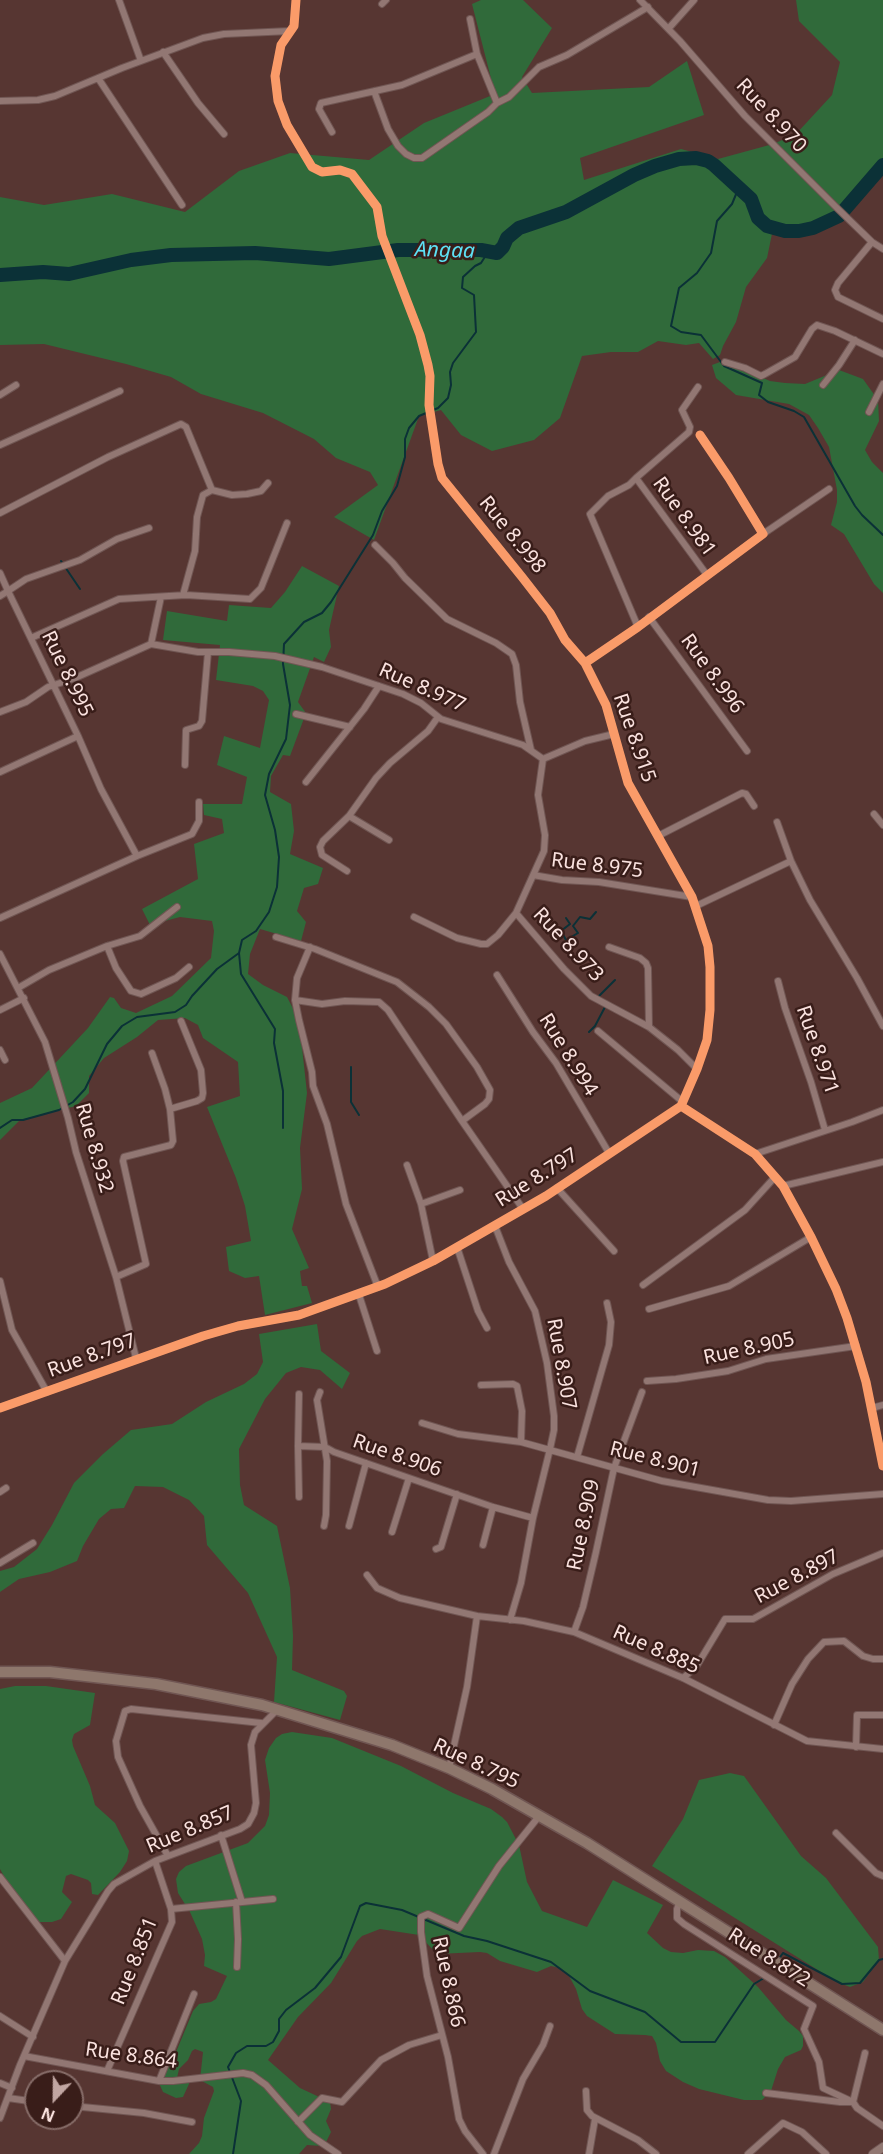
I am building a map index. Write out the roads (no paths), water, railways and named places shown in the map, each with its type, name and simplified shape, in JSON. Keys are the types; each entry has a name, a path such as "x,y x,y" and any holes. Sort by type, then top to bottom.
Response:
{"highway":[{"name":"Rue 8.795","path":"0,1672 50,1672 156,1684 277,1710 392,1745 449,1768 540,1815 883,2030"}],"main road":[{"path":"873,2154 883,2146"}],"street":[{"path":"119,0 141,61"},
{"name":"Rue 8.998","path":"296,0 296,19 281,45 275,76 280,109 312,166 322,172 340,170 352,174 377,207 382,236 420,335 428,365 429,405 442,478 550,613 565,640 585,663"},
{"name":"Rue 8.970","path":"640,0 669,28 745,116 872,242 883,249"},
{"path":"669,28 693,0"},
{"path":"374,91 388,129 406,154 414,158 422,158 488,112 497,103 509,97 539,67 567,55 648,7"},
{"path":"470,19 477,54 497,103"},
{"path":"0,101 49,98 203,38 224,34 290,31"},
{"path":"163,52 198,103 224,134"},
{"path":"332,132 319,109 321,103 402,85 477,54"},
{"path":"98,78 182,205"},
{"path":"872,242 838,283 835,290 838,297 883,319"},
{"path":"725,362 746,368 761,376 795,357 812,329 817,325 824,326 883,354"},
{"path":"823,385 855,340"},
{"path":"869,412 883,384"},
{"path":"0,394 16,385"},
{"name":"Rue 8.981","path":"698,387 682,410 690,430 688,434 636,478 707,575"},
{"path":"0,445 120,391"},
{"path":"0,513 85,471 108,457 181,424 186,427 212,490"},
{"path":"700,435 763,534"},
{"path":"636,478 629,485 608,496 590,514 638,627"},
{"path":"183,595 195,551 198,511 203,495 212,490 232,495 248,494 261,490 268,483"},
{"path":"585,663 829,489"},
{"path":"31,638 119,599 183,595 244,599 254,596 261,588 287,523"},
{"path":"0,596 26,579 80,560 117,539 149,528"},
{"path":"375,545 447,619 496,643 512,654 531,750"},
{"name":"Rue 8.995","path":"0,573 78,736 0,772"},
{"path":"0,712 26,702 52,685 70,681 151,644 161,597"},
{"name":"Rue 8.996","path":"650,617 747,751"},
{"name":"Rue 8.977","path":"151,644 208,652 290,658 413,698 438,717 523,744 543,759"},
{"path":"185,765 186,730 198,726 202,721 208,652"},
{"name":"Rue 8.915","path":"585,663 606,705 628,783 692,897 708,946 710,1010 707,1040 698,1069 682,1104"},
{"path":"306,783 379,686"},
{"path":"296,714 350,727"},
{"path":"346,871 322,855 320,847 323,841 350,816 376,778 428,731 438,717"},
{"path":"543,759 585,741 614,734"},
{"path":"78,736 101,789 137,856"},
{"name":"Rue 8.973","path":"543,759 538,795 545,840 544,851 516,913 564,969 591,996 648,1027 698,1069"},
{"path":"658,836 742,793 746,794 754,806"},
{"path":"0,918 137,856 192,834 199,821 199,802"},
{"path":"874,813 883,825"},
{"path":"350,816 389,840"},
{"path":"777,822 810,900 883,1026"},
{"path":"696,906 792,861"},
{"name":"Rue 8.975","path":"533,875 692,897"},
{"path":"18,988 49,970 107,946 140,936 177,907"},
{"path":"414,917 457,938 487,944 498,935 516,913"},
{"path":"276,937 309,947 397,982 429,1007 446,1024 477,1067 490,1090 489,1099 485,1104 462,1121"},
{"path":"107,946 116,968 131,991 141,994 176,978 189,967"},
{"path":"309,947 297,978 295,1000 312,1072 313,1086 330,1132 346,1204 378,1287"},
{"path":"609,947 640,958 646,963 648,968 648,1027"},
{"name":"Rue 8.932","path":"0,954 45,1042 76,1152 116,1277 136,1358"},
{"name":"Rue 8.994","path":"497,975 533,1032 556,1063 609,1154"},
{"name":"Rue 8.971","path":"778,981 825,1130"},
{"path":"0,1010 24,998"},
{"path":"295,1000 322,1004 374,1000 384,1005 523,1209"},
{"path":"170,1109 196,1101 202,1098 203,1093 201,1070 181,1020"},
{"path":"598,1031 682,1104 755,1154 783,1186 836,1289 856,1346 872,1408 883,1466"},
{"path":"0,1050 4,1060"},
{"path":"116,1277 146,1264 124,1157 171,1145 173,1141 170,1109 152,1053"},
{"name":"Rue 8.797","path":"0,1408 136,1358 238,1326 299,1315 378,1287 433,1261 495,1226 557,1188 682,1104"},
{"path":"755,1154 883,1110"},
{"path":"783,1186 883,1162"},
{"path":"407,1164 421,1204 433,1261"},
{"path":"643,1285 744,1210 775,1177"},
{"path":"557,1188 614,1251"},
{"path":"421,1204 460,1190"},
{"name":"Rue 8.907","path":"495,1226 508,1262 535,1311 542,1333 554,1416 550,1449 533,1518 521,1583 510,1620"},
{"path":"649,1309 729,1286 811,1237"},
{"path":"457,1247 478,1311 487,1328"},
{"path":"0,1281 12,1330 47,1392"},
{"path":"359,1295 377,1351"},
{"path":"577,1457 609,1345 611,1322 607,1302"},
{"name":"Rue 8.905","path":"648,1381 728,1371 766,1359 856,1346"},
{"path":"481,1385 513,1384 517,1386 522,1411 521,1442"},
{"path":"320,1392 317,1401 327,1461 324,1526"},
{"name":"Rue 8.909","path":"574,1632 583,1607 614,1468 642,1392"},
{"path":"298,1394 299,1497"},
{"path":"872,1408 883,1405"},
{"name":"Rue 8.901","path":"422,1423 458,1434 521,1442 699,1489 768,1500 791,1501 883,1494"},
{"name":"Rue 8.906","path":"298,1446 325,1447 493,1507 533,1518"},
{"path":"349,1526 366,1463"},
{"path":"392,1532 409,1478"},
{"path":"436,1549 441,1547 457,1494"},
{"path":"483,1545 493,1507"},
{"path":"0,1563 33,1543"},
{"name":"Rue 8.897","path":"683,1678 700,1661 724,1619 753,1619 833,1574 883,1553"},
{"name":"Rue 8.885","path":"367,1575 377,1588 400,1598 477,1616 574,1632 683,1678 815,1744 883,1749"},
{"path":"449,1768 467,1687 477,1616"},
{"path":"774,1725 792,1684 808,1659 824,1642 844,1641 856,1653 873,1659 883,1659"},
{"path":"168,1856 140,1806 115,1748 125,1711 131,1709 261,1723 277,1710"},
{"path":"856,1748 857,1715 883,1715"},
{"name":"Rue 8.857","path":"0,2118 65,1961 108,1891 121,1880 155,1862 248,1824 256,1803 251,1745 261,1723"},
{"name":"Rue 8.866","path":"483,2154 465,2131 459,2119 423,1952 422,1917 428,1914 459,1928 500,1866 540,1815"},
{"path":"836,1833 876,1873 883,1876"},
{"path":"220,1835 239,1902 237,1966"},
{"name":"Rue 8.851","path":"107,2071 172,1922 171,1909 155,1862"},
{"path":"0,1877 65,1961"},
{"path":"171,1909 273,1899"},
{"name":"Rue 8.872","path":"680,1901 677,1918 684,1924 813,2006 804,2029 819,2062 823,2088 853,2102 857,2108 883,2126"},
{"path":"159,2081 194,1994"},
{"path":"0,2016 33,2037"},
{"path":"494,2154 523,2079 543,2045 550,2026"},
{"path":"338,2154 310,2135 298,2122 322,2098 342,2102 381,2060 409,2045 442,2035"},
{"path":"766,2093 853,2102 865,2052"},
{"name":"Rue 8.864","path":"24,2056 159,2081 243,2073 261,2079 298,2122"},
{"path":"0,2083 12,2088"},
{"path":"586,2091 587,2110 595,2119 638,2140 656,2154"},
{"path":"8,2098 24,2100"},
{"path":"84,2107 144,2113 192,2122"},
{"path":"589,2154 595,2119"},
{"path":"748,2154 783,2123 801,2132 826,2154"}],"waterway":[{"name":"Angaa","path":"0,275 43,272 69,274 131,260 171,255 255,253 329,259 398,250 481,250 497,253 507,238 519,228 566,212 655,166 679,159 696,158 714,165 751,199 758,218 767,226 785,231 799,231 813,228 839,216 883,165"},
{"path":"739,187 732,204 717,221 711,253 697,273 679,288 671,326 681,332 701,335 724,366 762,383 759,395 768,402 804,417 855,506 883,535"},
{"path":"283,1128 283,1091 274,1043 275,1029 241,974 239,953 242,940 256,931 269,912 277,887 279,857 275,830 265,795 269,774 286,739 290,705 283,664 284,644 304,622 322,613 331,602 373,535 382,511 397,486 405,457 405,439 409,428 419,416 438,408 448,398 453,363 476,332 474,295 462,288 463,277 481,263 488,252"},
{"path":"61,561 80,589"},
{"path":"566,918 570,924 561,931 566,940 578,933 573,926 580,917 590,919 596,912"},
{"path":"0,1128 12,1120 23,1120 59,1110 73,1102 85,1089 107,1044 122,1026 137,1017 175,1012 186,1005 217,969 239,953"},
{"path":"597,998 615,980"},
{"path":"589,1032 595,1026 605,1007"},
{"path":"351,1067 351,1102 359,1115"},
{"path":"233,2154 241,2101 228,2067 236,2053 247,2046 266,2046 273,2042 279,2031 279,2019 286,2010 315,1988 341,1957 360,1906 366,1903 402,1910 464,1936 551,1962 590,1991 645,2012 681,2042 715,2042 754,1984 764,1978"},
{"path":"778,1960 783,1953 842,1984 860,1983 879,1960 883,1959"}]}
